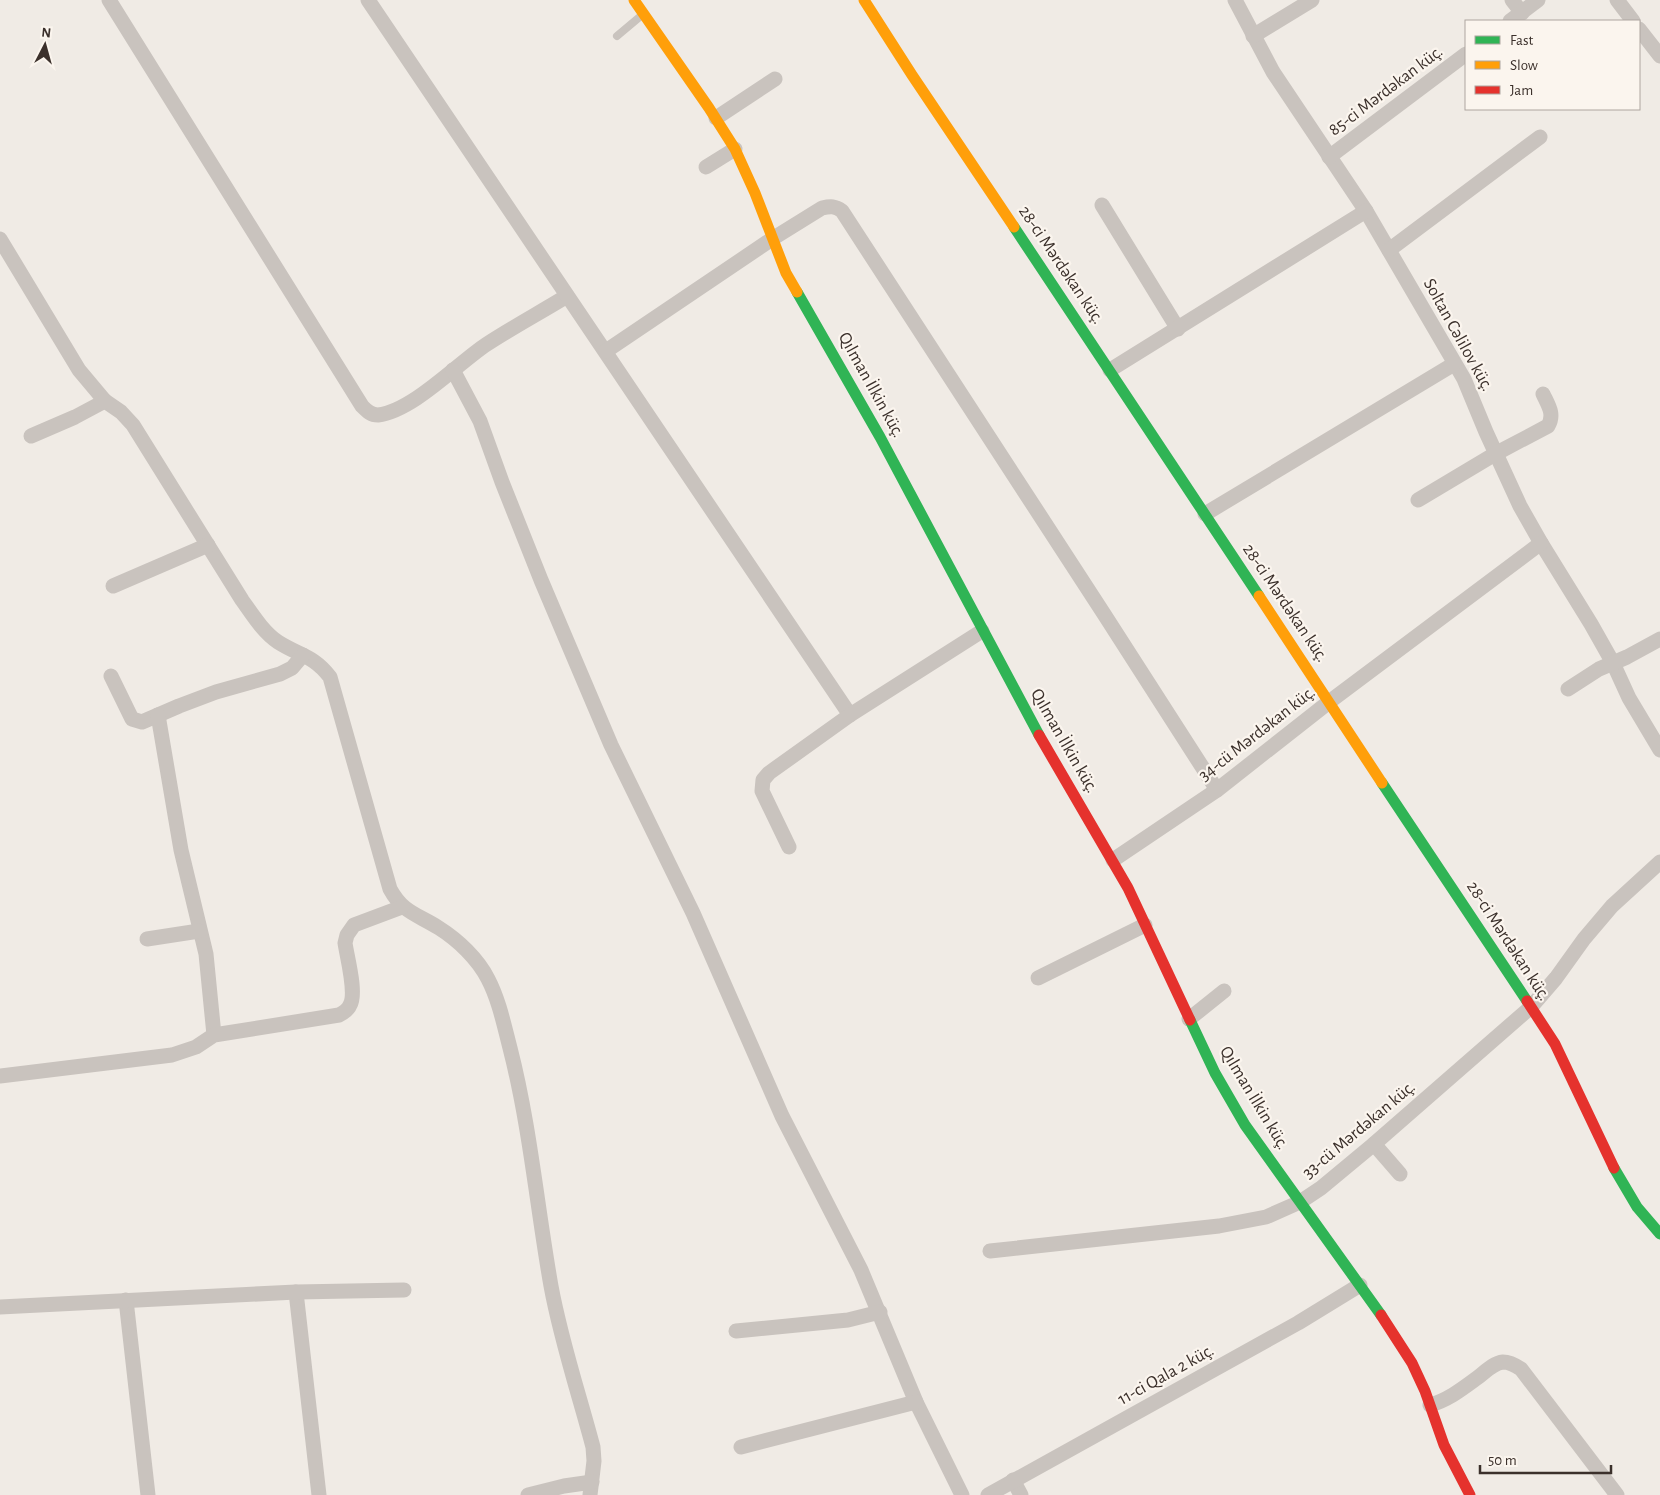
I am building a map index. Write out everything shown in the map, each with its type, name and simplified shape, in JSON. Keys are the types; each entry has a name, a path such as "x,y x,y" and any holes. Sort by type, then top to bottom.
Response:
{"street":[{"path":"109,0 362,406 369,413 376,415 402,406 437,384 487,344 567,296"},
{"path":"368,0 850,715"},
{"name":"Qılman İlkin küç.","path":"634,0 716,118 735,149 780,259 794,288 880,436 1031,722 1112,860 1215,1073 1232,1104 1360,1285 1412,1363 1421,1380 1444,1446 1470,1495"},
{"name":"28-ci Mərdəkan küç.","path":"864,0 1555,1044 1619,1178 1637,1207 1660,1234"},
{"name":"Soltan Cəlilov küç.","path":"1235,0 1273,72 1366,211 1454,364 1470,393 1495,454 1520,506 1613,663 1629,698 1660,750"},
{"path":"1253,36 1312,0"},
{"path":"1512,0 1516,17 1538,0"},
{"path":"1616,0 1632,20"},
{"path":"1640,30 1660,56"},
{"name":"85-ci Mərdəkan küç.","path":"1329,157 1465,55"},
{"path":"716,118 775,79"},
{"path":"1389,250 1540,137"},
{"path":"706,167 735,149"},
{"path":"1102,205 1178,329"},
{"path":"606,351 772,239 822,208 837,207 842,211 1217,790"},
{"path":"1110,370 1366,211"},
{"path":"0,239 5,257 79,370 106,401 122,412 133,425 254,617 276,640 315,660 330,677 386,879 395,897 402,907 441,928 454,938 482,968 494,994 518,1078 551,1286 593,1447 594,1461 591,1488 564,1486 528,1495"},
{"path":"1205,514 1454,364"},
{"path":"453,370 480,420 502,482 541,580 611,745 693,913 782,1116 861,1270 916,1402 962,1495"},
{"path":"1418,500 1495,454 1548,426 1552,420 1552,412 1543,394"},
{"path":"31,436 106,401"},
{"name":"34-cü Mərdəkan küç.","path":"1112,860 1217,790 1329,702 1541,543"},
{"path":"113,586 208,545"},
{"path":"789,847 762,791 762,780 850,715 982,631"},
{"path":"1568,689 1599,669 1660,639"},
{"path":"111,676 132,719 142,722 216,692 280,674 292,668 303,654"},
{"path":"158,715 181,850 206,954 214,1035"},
{"name":"33-cü Mərdəkan küç.","path":"990,1251 1218,1226 1266,1217 1300,1202 1321,1188 1374,1144 1531,1007 1612,906 1660,862"},
{"path":"0,1076 172,1055 196,1047 214,1035 339,1016 351,1004 353,995 345,943 347,935 354,925 402,907"},
{"path":"1038,978 1145,925"},
{"path":"147,939 199,931"},
{"path":"1189,1019 1224,992"},
{"path":"1374,1144 1400,1174"},
{"name":"11-ci Qala 2 küç.","path":"988,1495 1298,1323 1360,1285"},
{"path":"0,1307 296,1292 404,1290"},
{"path":"296,1292 319,1495"},
{"path":"126,1300 148,1495"},
{"path":"736,1331 848,1320 880,1312"},
{"path":"1430,1405 1441,1402 1453,1395 1494,1365 1504,1362 1513,1364 1521,1369 1617,1495"},
{"path":"741,1447 916,1402"},
{"path":"1013,1480 1021,1495"}],"lane":[{"path":"617,36 644,14"}],"traffic: fast":[{"path":"1014,227 1259,596"},
{"path":"797,292 880,437 1039,735"},
{"path":"1382,783 1527,1001"},
{"path":"1190,1020 1215,1073 1245,1125 1381,1315"},
{"path":"1614,1168 1637,1207 1660,1234"}],"traffic: slow":[{"path":"634,0 735,149 755,193 786,273 797,292"},
{"path":"864,0 1014,227"},
{"path":"1259,596 1382,783"}],"traffic: jam":[{"path":"1039,735 1128,888 1190,1020"},
{"path":"1527,1001 1555,1044 1614,1168"},
{"path":"1381,1315 1412,1363 1425,1391 1444,1445 1470,1495"}]}
